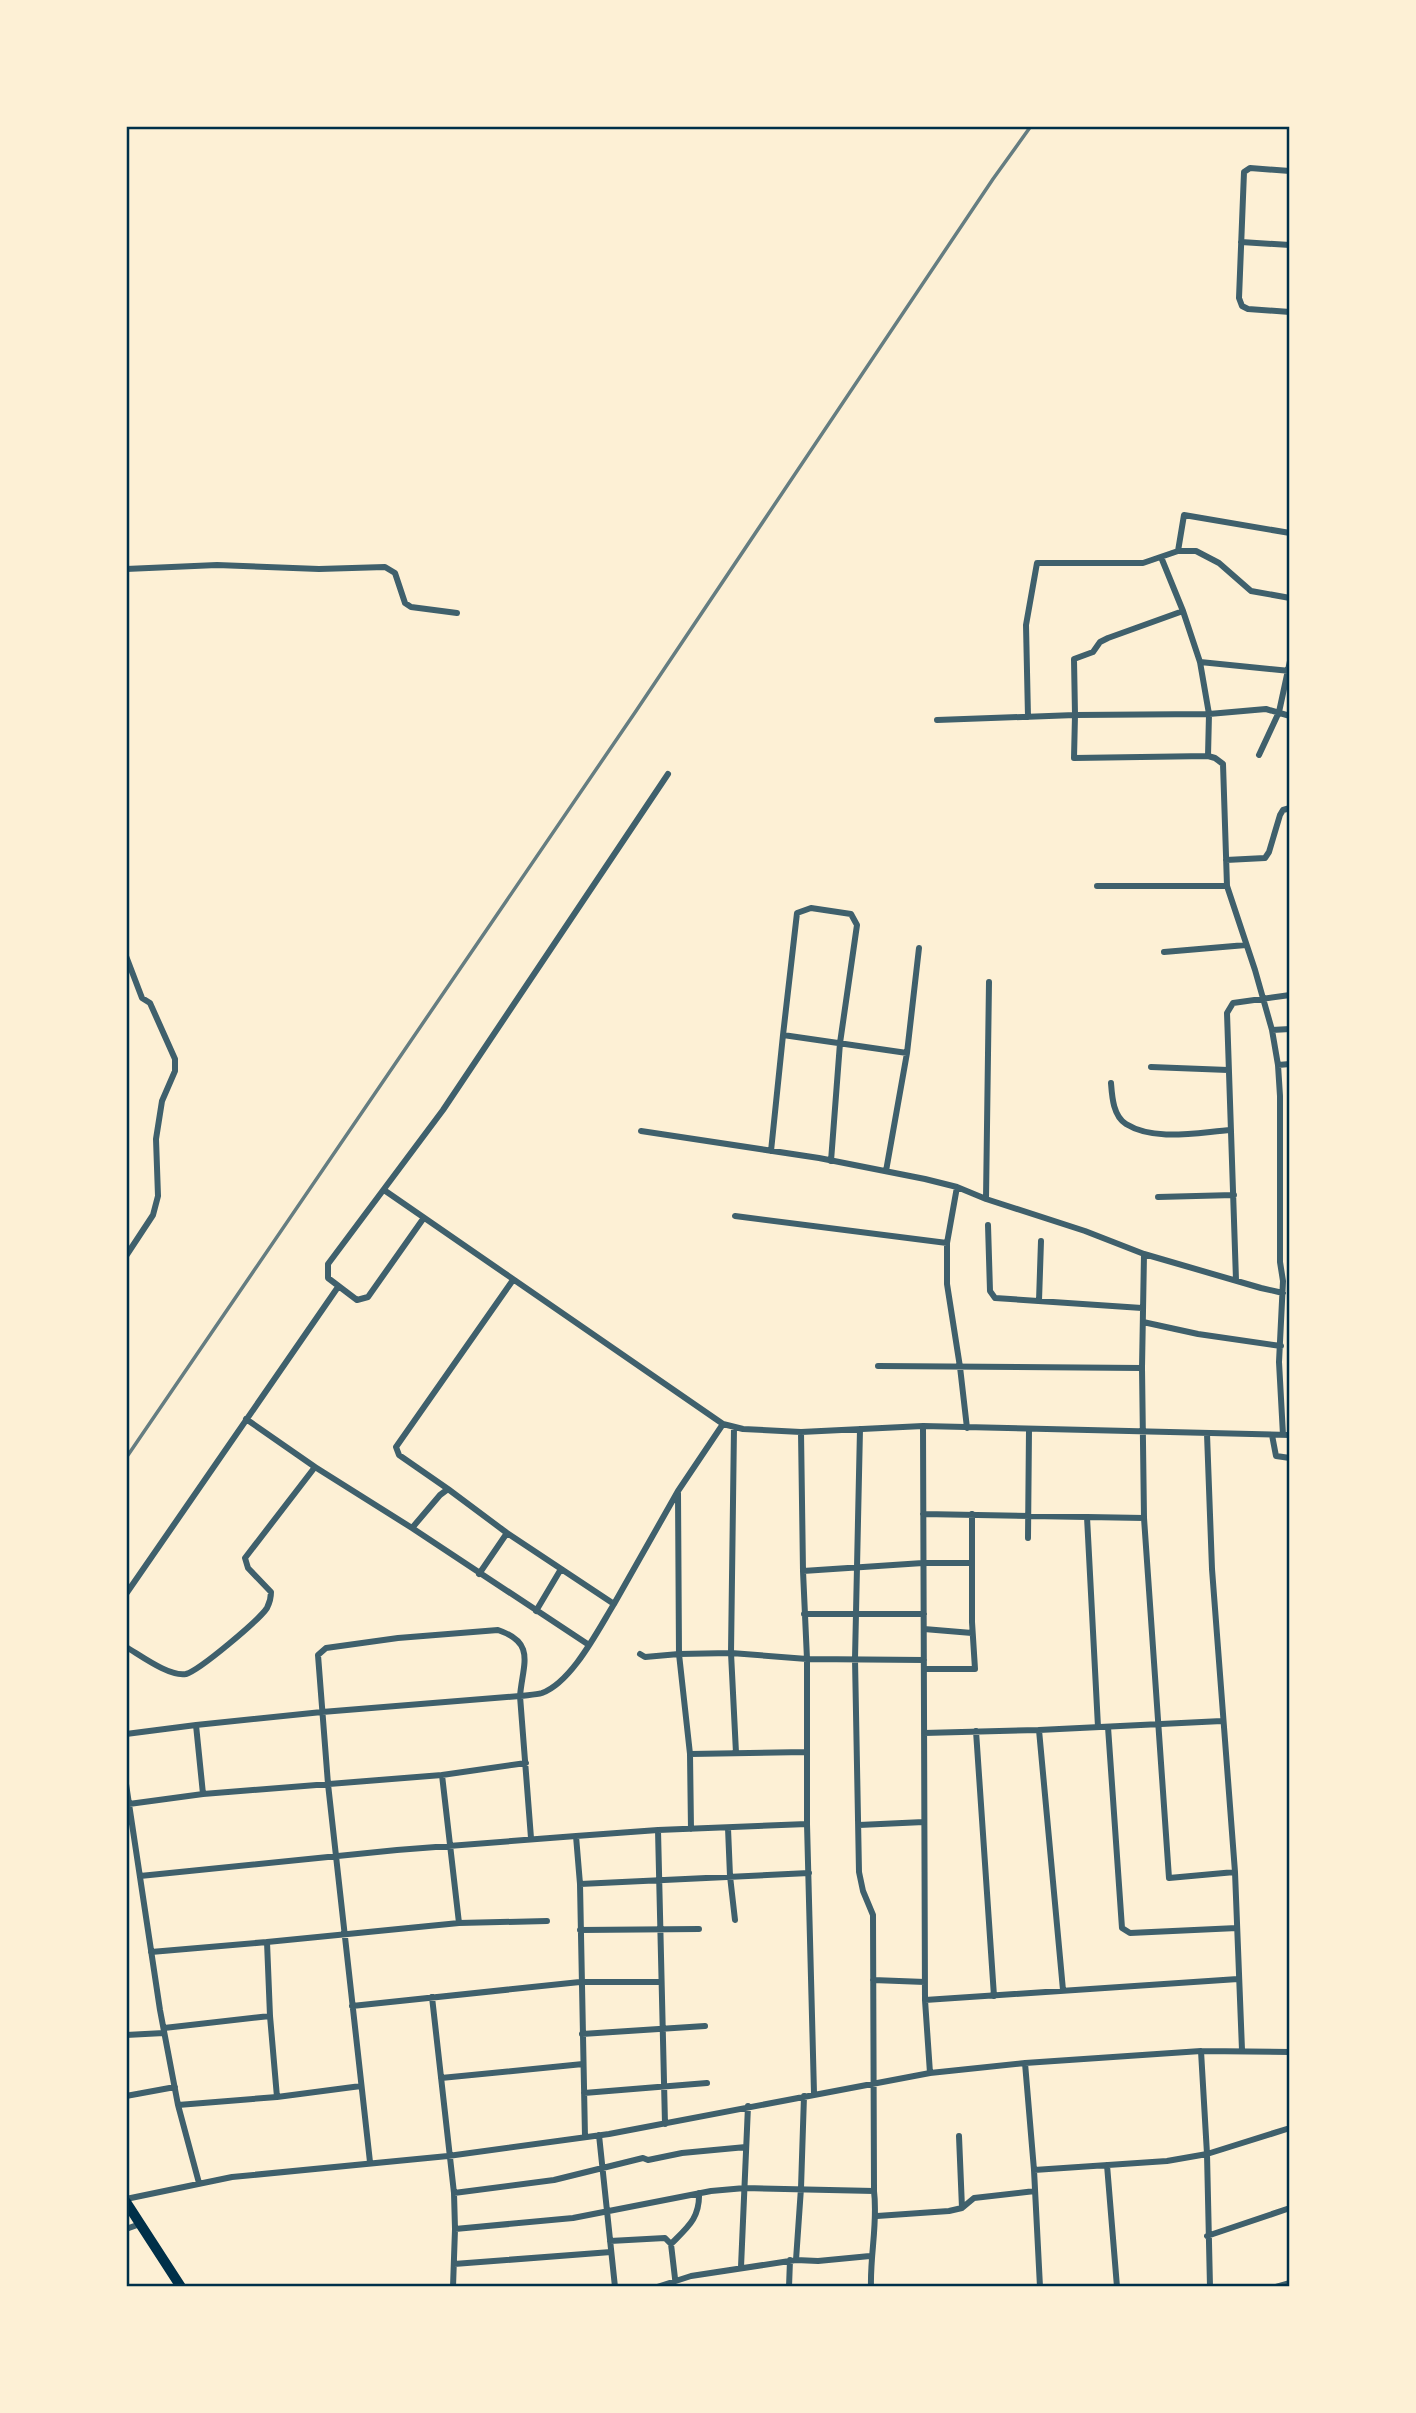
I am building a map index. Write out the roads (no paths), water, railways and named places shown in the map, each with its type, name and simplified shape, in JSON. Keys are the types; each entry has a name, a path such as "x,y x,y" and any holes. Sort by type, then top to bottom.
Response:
{"highway":[{"path":"126,2200 179,2285"}],"street":[{"path":"1290,171 1250,169 1244,172 1239,298 1242,306 1248,309 1290,312"},
{"path":"1241,242 1290,245"},
{"path":"1178,551 1184,515 1290,533"},
{"path":"1028,717 1026,625 1037,563 1143,563 1178,551 1196,551 1220,563 1251,591 1290,597"},
{"path":"1160,557 1183,611 1200,662 1209,714 1208,756"},
{"path":"126,569 217,565 319,569 385,567 395,573 405,603 411,607 457,613"},
{"path":"384,1190 723,1424 734,1427 801,1432 923,1426 1287,1435 1279,1362 1286,1319 1283,1293 1287,1282 1280,1262 1278,1065 1263,998 1227,886 1223,764 1208,756 1074,758 1074,659 1093,652 1100,642 1108,638 1183,611"},
{"path":"1259,755 1279,712 1290,661"},
{"path":"1200,662 1289,671"},
{"path":"937,720 1209,714 1266,709 1290,716"},
{"path":"423,1219 368,1297 357,1300 328,1278 328,1264 443,1110 668,774"},
{"path":"1226,860 1265,858 1280,815 1283,810 1290,808"},
{"path":"1097,886 1227,886"},
{"path":"771,1151 797,913 803,910 823,910 852,914 857,925 840,1043 831,1161"},
{"path":"1164,952 1246,945"},
{"path":"886,1171 907,1053 919,948"},
{"path":"126,956 142,998 150,1003 175,1059 175,1071 162,1101 156,1139 158,1196 153,1215 126,1256"},
{"path":"986,1199 989,982"},
{"path":"1236,1280 1228,1009 1233,1003 1290,995"},
{"path":"1272,1030 1290,1029"},
{"path":"783,1035 907,1053"},
{"path":"1278,1065 1290,1064"},
{"path":"1151,1067 1228,1070"},
{"path":"1111,1083 1112,1100 1125,1123 1166,1133 1231,1130"},
{"path":"1280,1096 1290,1095"},
{"path":"641,1130 831,1161 957,1187 1144,1254 1283,1293"},
{"path":"957,1187 947,1243 947,1284 967,1428"},
{"path":"1158,1196 1234,1195"},
{"path":"735,1216 947,1243"},
{"path":"988,1225 992,1295 1002,1300 1142,1308"},
{"path":"1039,1301 1041,1241"},
{"path":"1144,1254 1144,1518 1169,1878 1235,1872"},
{"path":"513,1280 396,1447 399,1455 507,1533 614,1604"},
{"path":"126,1594 338,1287"},
{"path":"1143,1322 1198,1335 1281,1346"},
{"path":"1279,1362 1290,1361"},
{"path":"878,1366 1142,1368"},
{"path":"246,1419 315,1467 589,1645"},
{"path":"126,1734 322,1712 542,1693 566,1675 589,1645 678,1491 723,1424"},
{"path":"923,1426 925,2000 930,2073"},
{"path":"734,1427 731,1653 736,1753"},
{"path":"860,1429 855,1659 861,1883 873,1915 874,2191 877,2216 870,2256 871,2287"},
{"path":"1028,1538 1029,1429"},
{"path":"801,1432 814,2093"},
{"path":"1207,1434 1212,1569 1235,1872 1242,2050"},
{"path":"1272,1435 1276,1456 1290,1458"},
{"path":"126,1647 161,1668 177,1674 187,1674 256,1620 266,1609 271,1592 248,1568 245,1558 315,1467"},
{"path":"412,1528 448,1489"},
{"path":"678,1491 679,1654 690,1754 691,1829"},
{"path":"923,1514 1144,1518"},
{"path":"924,1669 975,1669 972,1633 972,1514"},
{"path":"1087,1517 1098,1727"},
{"path":"479,1574 507,1533"},
{"path":"803,1571 923,1563 972,1563"},
{"path":"536,1611 561,1569"},
{"path":"804,1614 924,1614"},
{"path":"924,1629 972,1633"},
{"path":"370,2162 328,1784 318,1662 321,1651 398,1637 466,1631 498,1630 512,1635 522,1643 524,1652 520,1696 531,1838"},
{"path":"640,1654 645,1657 731,1653 807,1659 924,1660"},
{"path":"924,1733 1222,1721"},
{"path":"196,1726 203,1794"},
{"path":"1108,1727 1122,1928 1130,1933 1237,1928"},
{"path":"1040,1730 1063,1990"},
{"path":"976,1731 994,1996"},
{"path":"690,1754 806,1752"},
{"path":"129,1804 203,1794 442,1775 526,1763"},
{"path":"442,1775 459,1923"},
{"path":"126,1784 164,2031 178,2105 199,2183"},
{"path":"859,1825 924,1822"},
{"path":"140,1876 531,1838 807,1824"},
{"path":"728,1828 735,1920"},
{"path":"658,1830 666,2124"},
{"path":"576,1836 580,1884 585,2137"},
{"path":"580,1884 809,1873"},
{"path":"152,1952 459,1923 547,1921"},
{"path":"579,1930 699,1929"},
{"path":"267,1942 276,2097"},
{"path":"873,1979 925,1982"},
{"path":"925,2000 1238,1979"},
{"path":"352,2006 580,1982 661,1982"},
{"path":"432,1997 454,2193 453,2287"},
{"path":"126,2035 270,2017"},
{"path":"582,2034 705,2026"},
{"path":"1201,2052 1210,2287"},
{"path":"126,2200 232,2177 448,2156 599,2135 930,2073 1025,2063 1201,2052 1290,2052"},
{"path":"1025,2063 1040,2287"},
{"path":"441,2078 583,2064"},
{"path":"584,2094 707,2083"},
{"path":"178,2105 276,2097 361,2086"},
{"path":"126,2096 175,2087"},
{"path":"789,2287 801,2188 804,2095"},
{"path":"741,2267 748,2106"},
{"path":"1034,2170 1167,2161 1207,2154 1290,2129"},
{"path":"599,2135 615,2287"},
{"path":"958,2136 962,2208"},
{"path":"454,2193 554,2180 643,2158 648,2160 682,2153 746,2147"},
{"path":"1107,2165 1117,2287"},
{"path":"455,2229 607,2213 699,2193 745,2188 874,2191"},
{"path":"877,2216 950,2211 962,2208 974,2198 1035,2191"},
{"path":"671,2244 696,2217 700,2207 699,2193"},
{"path":"1207,2236 1290,2208"},
{"path":"126,2229 140,2224"},
{"path":"610,2241 665,2238 671,2244 677,2284"},
{"path":"454,2264 611,2252"},
{"path":"657,2287 741,2267 793,2260 818,2261 870,2256"},
{"path":"1276,2287 1290,2283"}],"railway":[{"path":"126,1458 1031,126"}]}
